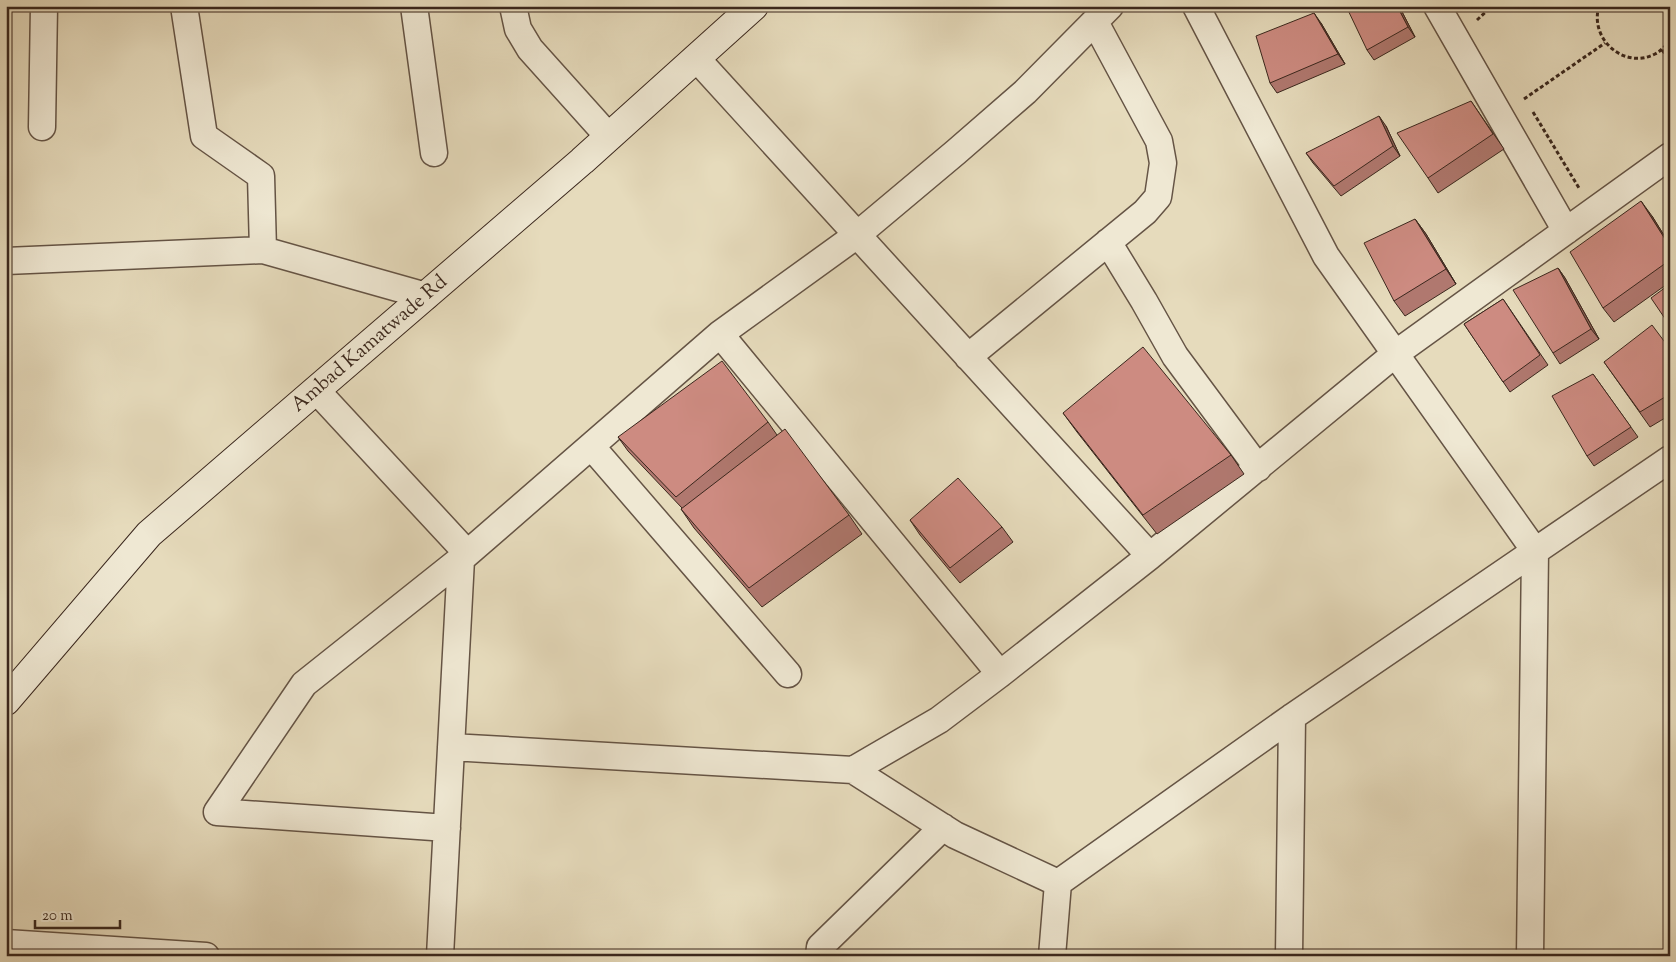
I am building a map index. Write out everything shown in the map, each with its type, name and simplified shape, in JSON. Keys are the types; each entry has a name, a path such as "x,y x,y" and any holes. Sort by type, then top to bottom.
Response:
{"street":[{"path":"42,127 44,6"},
{"path":"184,6 204,136 260,176 263,250"},
{"path":"414,6 434,153"},
{"path":"513,6 518,29 530,49 609,137"},
{"name":"Ambad Kamatwade Rd","path":"6,702 149,534 609,137 754,6"},
{"path":"1196,6 1326,256 1535,552 1530,956"},
{"path":"1437,6 1566,231"},
{"path":"446,828 217,812 304,684 464,556 720,334 857,235 1025,92 1102,14 1159,141 1163,163 1158,197 1145,212 968,357"},
{"path":"696,58 1150,556"},
{"path":"853,770 939,720 1150,556 1395,354 1670,156"},
{"path":"1108,242 1175,356 1258,468"},
{"path":"6,261 263,250 426,296"},
{"path":"720,334 1000,674"},
{"path":"316,390 464,556 446,828 440,956"},
{"path":"591,446 788,674"},
{"path":"1052,956 1058,883 1292,717 1670,459"},
{"path":"1289,956 1292,717"},
{"path":"451,747 853,770 955,834 1058,883"},
{"path":"819,956 820,947 943,826"},
{"path":"22,948 206,956"}],"path":[{"path":"1481,28 1477,20 1492,6"},
{"path":"1599,6 1597,22 1599,31 1605,43 1612,50 1624,56 1641,58 1654,54 1662,50 1670,41"},
{"path":"1520,91 1524,99 1605,43"},
{"path":"1662,50 1670,60"},
{"path":"1530,108 1581,193"}],"building":[{"path":"1346,6 1397,6 1408,27 1367,50"},
{"path":"1314,13 1338,54 1270,83 1256,36"},
{"path":"1471,101 1493,134 1428,178 1397,133"},
{"path":"1379,116 1393,146 1334,186 1306,153"},
{"path":"1641,201 1670,247 1670,260 1603,308 1570,252"},
{"path":"1415,219 1446,269 1394,301 1364,243"},
{"path":"1558,268 1591,329 1553,353 1513,290"},
{"path":"1670,284 1670,326 1651,298"},
{"path":"1503,299 1540,355 1503,382 1464,324"},
{"path":"1652,325 1670,349 1670,394 1640,412 1604,362"},
{"path":"1143,347 1231,455 1143,515 1063,413"},
{"path":"722,361 768,422 676,497 618,437"},
{"path":"1593,374 1631,427 1587,456 1552,396"},
{"path":"785,429 849,515 749,588 681,509"},
{"path":"958,478 1002,527 950,568 910,520"}]}
